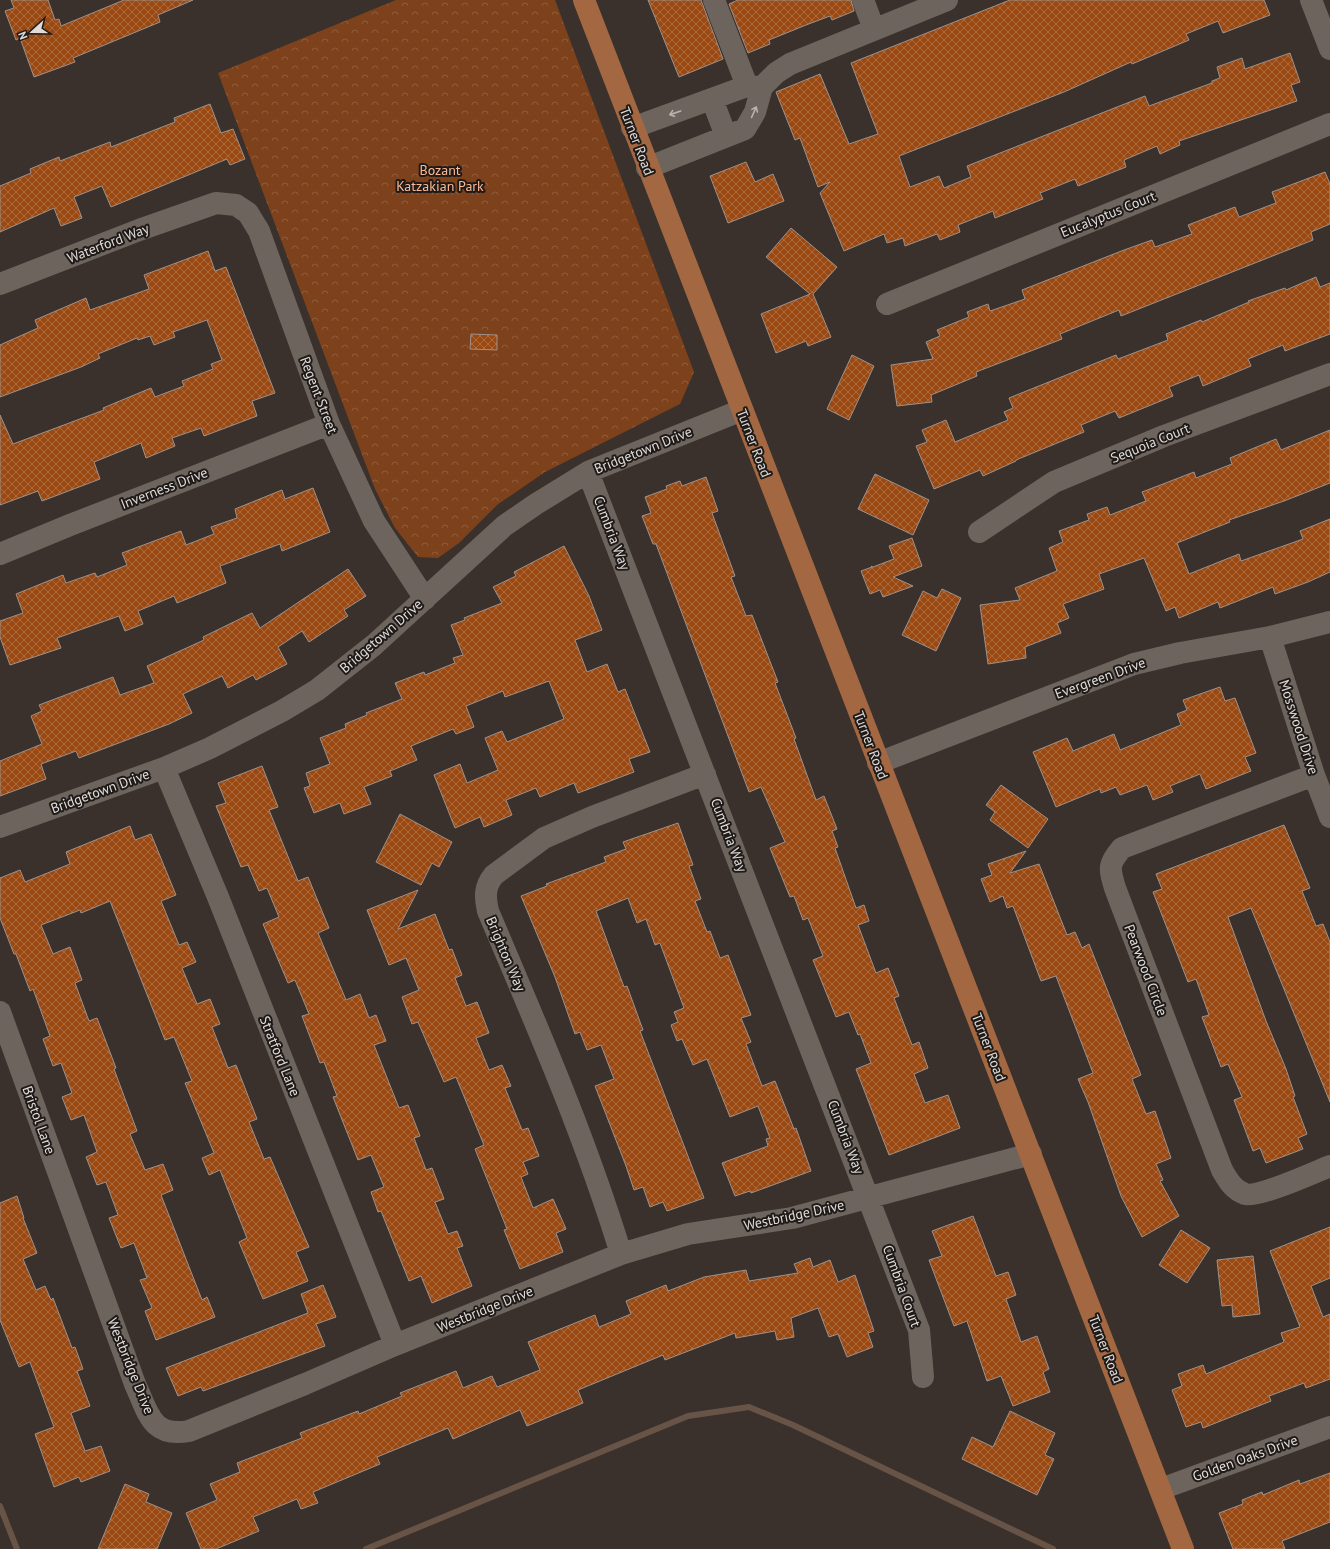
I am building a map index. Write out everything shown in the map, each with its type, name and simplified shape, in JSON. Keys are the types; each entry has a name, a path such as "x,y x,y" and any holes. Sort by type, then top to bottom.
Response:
{"main road":[{"name":"Turner Road","path":"584,0 647,168 1031,1154 1183,1549"}],"street":[{"path":"647,168 745,129 754,112 754,87 714,0"},
{"path":"863,0 874,29"},
{"path":"632,128 712,99 754,87 790,64 947,0"},
{"path":"1311,0 1330,49"},
{"path":"712,99 726,136"},
{"name":"Eucalyptus Court","path":"887,304 1330,124"},
{"name":"Waterford Way","path":"0,284 140,230 216,203"},
{"name":"Regent Street","path":"216,203 236,205 248,213 259,231 329,424 374,521 425,599"},
{"name":"Sequoia Court","path":"980,532 1054,482 1164,436 1330,374"},
{"name":"Bridgetown Drive","path":"0,828 164,768 210,748 276,715 317,690 374,645 504,526 536,504 588,472 742,410"},
{"name":"Inverness Drive","path":"0,554 70,525 329,424"},
{"name":"Cumbria Way","path":"588,472 869,1198"},
{"name":"Evergreen Drive","path":"878,763 1134,664 1180,653 1270,637 1330,622"},
{"name":"Mosswood Drive","path":"1270,637 1314,775 1330,817"},
{"name":"Stratford Lane","path":"164,768 218,897 395,1345"},
{"name":"Brighton Way","path":"621,1254 609,1215 559,1076 488,911 485,892 488,882 494,875 544,838 592,817 705,774"},
{"name":"Pearwood Circle","path":"1314,775 1122,848 1112,860 1110,869 1115,888 1219,1162 1235,1189 1247,1195 1279,1187 1330,1166"},
{"name":"Bristol Lane","path":"0,1012 78,1227"},
{"name":"Westbridge Drive","path":"78,1227 135,1384 154,1423 166,1432 175,1434 189,1431 305,1384 395,1345 621,1254 688,1234 792,1218 1031,1154"},
{"name":"Cumbria Court","path":"869,1198 919,1330 923,1377"},
{"name":"Golden Oaks Drive","path":"1161,1489 1330,1427"}],"green space":[{"name":"Bozant Katzakian Park","path":"396,0 555,0 694,372 680,404 545,472 497,505 459,543 438,558 418,557 395,528 375,489 218,73"}],"building":[{"path":"11,0 48,0 55,20 59,19 61,26 124,0 193,0 158,15 160,22 73,58 75,62 34,77 20,38 16,40 5,11 14,8"},
{"path":"648,0 701,0 723,59 679,77"},
{"path":"738,0 851,0 854,11 832,20 830,16 806,25 769,40 770,44 748,53 729,4"},
{"path":"1010,0 1264,0 1270,15 1223,33 1218,21 1186,34 1189,40 1132,64 1131,62 1064,92 899,156 910,187 939,176 944,188 971,177 967,166 1145,96 1149,106 1212,83 1212,81 1220,78 1217,67 1242,58 1245,69 1290,53 1300,82 1291,85 1297,101 1179,141 1180,145 1160,154 1157,146 1124,160 1126,167 1078,186 1075,179 1040,193 1043,199 995,218 993,211 958,225 960,232 940,240 937,234 905,246 903,238 887,243 884,234 844,251 820,193 830,182 818,187 800,138 795,140 776,92 820,74 849,144 878,134 851,63"},
{"path":"210,104 221,133 233,129 245,159 230,165 227,159 111,207 102,186 74,197 82,218 61,226 54,208 0,232 0,186 31,173 30,169 59,157 60,161 110,142 111,147 175,122 174,118"},
{"path":"746,162 755,182 773,174 784,201 728,223 710,176"},
{"path":"1325,172 1330,184 1330,224 1311,232 1313,240 1121,316 1119,310 1060,334 1062,339 976,372 977,376 931,395 932,402 897,406 891,365 933,359 926,342 940,336 937,330 969,317 967,312 988,304 990,311 1025,299 1022,290 1152,240 1155,247 1192,234 1188,225 1235,207 1239,217 1276,203 1272,192"},
{"path":"791,228 837,267 813,294 831,337 808,346 806,341 776,353 761,314 810,294 766,257"},
{"path":"208,251 215,271 226,267 275,393 252,401 257,416 204,436 201,428 172,438 175,446 146,458 141,443 94,462 100,479 42,501 38,491 0,505 0,415 13,444 104,410 103,408 151,388 155,397 184,386 182,381 213,369 211,364 222,360 207,320 173,332 175,337 154,345 150,336 138,340 137,338 98,354 100,358 81,367 0,397 0,345 38,328 35,320 86,298 90,310 149,289 144,275"},
{"path":"1316,277 1320,287 1330,283 1330,334 1285,351 1283,345 1248,359 1251,366 1203,386 1199,375 1169,387 1173,396 1119,418 1115,411 1081,425 1084,432 1016,460 983,476 980,470 934,489 916,446 927,442 922,430 946,420 955,442 1008,420 1004,412 1013,408 1009,398 1116,355 1118,359 1168,340 1166,334 1201,320 1202,322 1249,302 1248,301 1285,288 1286,290"},
{"path":"471,334 497,335 497,350 470,349"},
{"path":"852,355 874,366 849,420 827,409"},
{"path":"1330,430 1330,483 1229,520 1230,522 1177,543 1189,574 1239,554 1241,561 1303,539 1300,531 1330,519 1330,572 1275,594 1273,587 1220,608 1218,602 1179,618 1175,607 1166,611 1144,558 1099,574 1104,589 1063,604 1069,618 1057,623 1061,633 1025,647 1026,658 988,664 980,605 1020,600 1015,588 1057,571 1049,548 1063,542 1059,531 1089,520 1087,514 1107,507 1110,515 1146,501 1142,492 1194,472 1196,478 1232,464 1230,458 1276,439 1281,450"},
{"path":"875,474 929,500 913,535 858,509"},
{"path":"706,477 718,511 712,513 735,576 731,577 746,616 752,615 778,682 775,683 796,738 794,739 816,800 824,796 837,829 832,831 838,847 835,848 856,908 864,905 869,921 858,925 876,973 888,968 899,996 894,998 912,1045 919,1042 928,1068 914,1074 925,1103 948,1095 960,1128 889,1155 856,1069 871,1063 860,1034 858,1035 849,1012 836,1017 813,960 823,956 808,918 803,920 794,896 790,897 770,848 785,842 761,787 749,792 656,544 653,544 642,516 651,513 645,497 667,489 666,486 680,481 682,486"},
{"path":"313,488 330,532 282,551 280,544 220,566 226,583 177,603 174,596 138,611 143,624 125,631 119,616 57,638 61,648 10,665 0,637 0,621 23,613 16,594 63,575 66,583 95,573 97,577 127,565 122,553 181,531 186,545 214,534 211,527 237,518 235,509 282,490 285,499"},
{"path":"912,538 922,566 893,577 913,586 883,597 880,590 870,594 861,571 872,567 871,566 873,567 894,559 889,546"},
{"path":"564,546 589,596 602,630 575,640 587,672 607,664 618,692 625,689 650,752 629,759 634,772 578,793 574,783 540,797 536,788 506,800 512,815 484,827 480,817 455,828 434,775 460,764 467,783 498,770 485,738 502,731 507,742 564,719 549,681 505,697 503,691 466,706 474,727 456,734 453,729 411,746 417,760 390,771 392,776 364,787 371,804 344,814 340,803 314,813 304,788 310,786 306,773 330,764 320,738 346,728 345,724 367,715 366,713 402,699 395,683 424,672 425,675 455,663 453,658 463,655 451,625 465,620 464,618 502,603 493,587 516,576 514,572"},
{"path":"348,569 366,596 344,610 348,616 309,642 302,631 278,647 287,664 256,680 253,675 228,688 222,676 183,694 192,713 169,724 79,758 76,751 41,764 46,779 0,796 0,761 42,744 31,716 42,711 39,705 113,677 120,695 154,683 147,666 204,640 203,637 252,613 260,628"},
{"path":"942,589 961,598 936,651 902,635 923,591 937,598"},
{"path":"1220,687 1225,701 1235,698 1256,753 1245,757 1251,771 1206,789 1200,774 1170,786 1173,792 1153,800 1147,785 1120,795 1116,787 1101,793 1100,789 1056,807 1033,752 1067,738 1073,751 1114,734 1120,750 1181,725 1177,714 1187,710 1183,700"},
{"path":"262,766 278,807 269,810 298,881 308,877 329,928 318,933 346,1000 360,994 369,1018 376,1015 386,1041 374,1045 399,1108 408,1105 420,1136 414,1138 426,1170 432,1168 444,1199 435,1202 448,1234 457,1231 463,1246 457,1248 472,1286 432,1303 421,1276 409,1281 381,1211 378,1212 371,1192 384,1187 371,1155 358,1160 333,1097 337,1096 324,1062 320,1063 302,1016 309,1014 295,980 288,983 263,924 279,917 267,888 259,891 248,865 241,867 216,806 226,803 218,783"},
{"path":"1001,785 1048,819 1028,848 990,820 995,812 986,805"},
{"path":"400,814 452,842 439,867 432,863 421,885 376,862"},
{"path":"678,823 693,865 689,866 701,899 695,901 707,932 710,931 720,958 728,955 751,1015 741,1018 751,1042 746,1044 762,1086 775,1081 794,1129 796,1128 811,1171 751,1193 750,1191 735,1196 722,1163 768,1146 766,1139 770,1138 758,1106 730,1117 707,1059 693,1065 682,1039 677,1041 671,1025 678,1022 674,1012 684,1008 660,943 655,945 646,919 637,923 628,898 596,911 624,987 627,986 643,1030 640,1031 704,1198 667,1211 663,1202 650,1207 643,1187 634,1190 595,1086 614,1079 601,1045 587,1050 580,1032 575,1034 555,977 521,896 547,886 546,884 606,862 604,857 626,849 623,842"},
{"path":"1284,825 1310,888 1302,891 1316,926 1323,924 1330,942 1330,1102 1251,908 1228,917 1266,1021 1286,1069 1295,1096 1293,1097 1307,1134 1298,1138 1303,1149 1266,1163 1260,1148 1253,1151 1234,1100 1242,1097 1228,1064 1221,1067 1202,1017 1209,1015 1196,979 1188,982 1153,892 1162,889 1156,874"},
{"path":"130,826 135,840 151,834 176,895 161,901 179,945 187,942 196,962 182,968 197,1004 210,999 220,1024 212,1027 228,1068 236,1065 257,1119 249,1122 264,1159 270,1157 309,1247 296,1252 308,1281 263,1299 239,1242 247,1238 220,1170 209,1175 202,1158 214,1153 185,1083 192,1081 174,1037 165,1040 110,901 81,913 80,910 41,925 53,954 70,947 82,980 75,983 89,1021 97,1018 116,1068 114,1069 137,1131 130,1134 145,1170 163,1164 173,1190 161,1195 202,1300 207,1297 215,1317 156,1340 145,1311 152,1308 140,1280 147,1278 134,1243 121,1248 109,1218 118,1215 106,1182 97,1185 86,1157 97,1152 84,1115 71,1120 62,1097 72,1093 61,1063 53,1066 43,1039 50,1036 33,989 30,991 0,918 0,878 20,870 25,882 70,864 66,852"},
{"path":"1026,851 1010,873 1039,864 1067,935 1075,932 1082,948 1089,944 1141,1075 1132,1079 1146,1114 1155,1111 1171,1158 1156,1164 1163,1180 1160,1181 1179,1216 1142,1237 1121,1196 1088,1102 1078,1079 1093,1073 1056,976 1041,981 1013,906 1007,908 1003,896 990,902 981,879 992,875 988,864"},
{"path":"418,890 398,929 435,914 449,950 452,949 462,975 455,978 466,1006 477,1002 489,1033 476,1038 489,1070 502,1065 511,1086 505,1088 522,1130 528,1128 539,1156 523,1162 528,1174 521,1177 533,1208 553,1199 566,1229 556,1233 563,1252 520,1269 504,1230 507,1229 475,1149 484,1145 456,1077 444,1082 418,1022 412,1024 402,997 419,990 406,958 389,965 367,910"},
{"path":"17,1196 23,1218 37,1253 23,1259 36,1290 45,1286 51,1300 53,1298 72,1348 75,1347 83,1369 77,1371 90,1406 71,1413 85,1451 101,1446 110,1471 81,1482 79,1477 54,1487 35,1434 54,1427 30,1362 19,1367 0,1320 0,1203"},
{"path":"973,1216 996,1276 1008,1272 1016,1295 1006,1299 1021,1342 1037,1336 1049,1369 1043,1372 1050,1392 1013,1406 1001,1376 987,1381 967,1321 954,1326 929,1260 942,1256 932,1231"},
{"path":"1330,1227 1330,1278 1311,1286 1323,1317 1330,1314 1330,1379 1306,1388 1304,1383 1269,1396 1271,1401 1203,1428 1201,1422 1186,1427 1172,1390 1182,1386 1178,1374 1203,1365 1206,1374 1284,1342 1281,1333 1300,1327 1270,1251"},
{"path":"1181,1230 1210,1248 1187,1283 1159,1265"},
{"path":"1253,1256 1260,1314 1233,1317 1232,1305 1222,1306 1217,1260"},
{"path":"810,1258 813,1267 830,1260 838,1282 855,1275 874,1331 868,1333 873,1347 847,1357 838,1334 829,1337 818,1308 791,1318 794,1337 777,1340 775,1331 736,1338 735,1333 665,1360 663,1355 578,1390 583,1403 527,1426 520,1410 453,1439 448,1428 377,1457 380,1464 313,1492 318,1503 301,1509 297,1499 253,1517 259,1531 216,1549 201,1549 186,1513 217,1500 210,1484 240,1472 237,1463 302,1438 300,1433 358,1411 359,1414 402,1396 400,1393 456,1371 463,1388 492,1376 497,1387 540,1370 528,1342 595,1315 599,1327 631,1314 626,1301 666,1285 668,1291 704,1277 746,1270 749,1281 798,1273 794,1264"},
{"path":"323,1285 336,1317 316,1324 325,1346 203,1391 201,1387 178,1396 166,1368 308,1313 301,1294"},
{"path":"1010,1411 1055,1433 1045,1455 1054,1459 1037,1495 962,1459 972,1437 993,1447"},
{"path":"1330,1473 1330,1522 1282,1541 1285,1549 1233,1549 1219,1513 1243,1504 1242,1500 1262,1492 1263,1495 1299,1480 1300,1484"},
{"path":"125,1484 149,1494 146,1502 172,1513 157,1549 98,1549"}],"waterway":[{"path":"366,1549 688,1416 749,1407 793,1425 1053,1549"},
{"path":"0,1506 17,1549"}]}
